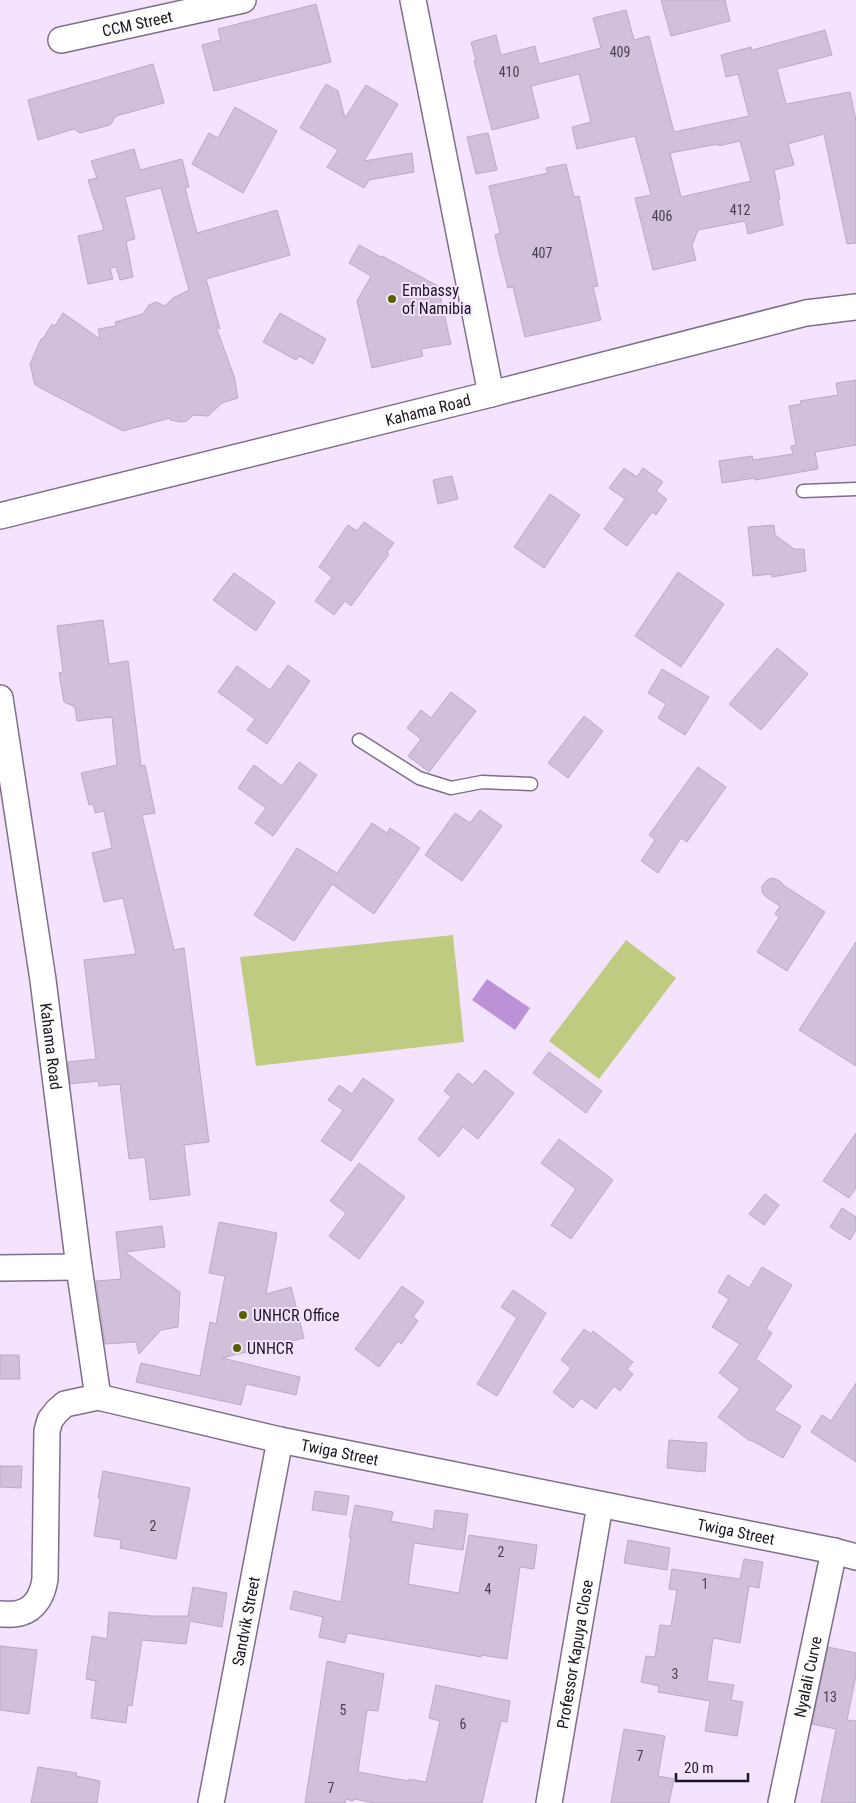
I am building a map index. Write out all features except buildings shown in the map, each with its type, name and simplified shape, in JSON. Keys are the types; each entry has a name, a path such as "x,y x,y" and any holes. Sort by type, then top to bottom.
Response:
{"street":[{"name":"CCM Street","path":"61,40 243,0"},
{"path":"413,0 491,394"},
{"name":"Kahama Road","path":"0,516 491,394 806,313 856,307"},
{"name":"Kahama Road","path":"0,698 6,778 44,980 79,1267 98,1397"},
{"path":"0,1268 79,1267"},
{"name":"Twiga Street","path":"0,1614 20,1613 30,1608 38,1600 43,1590 45,1579 47,1431 50,1420 65,1404 98,1397 280,1440 845,1554"},
{"name":"Sandvik Street","path":"211,1803 280,1440"},
{"name":"Professor Kapuya Close","path":"548,1803 600,1505"},
{"name":"Nyalali Curve","path":"781,1803 845,1554"}],"lane":[{"path":"803,491 856,489"},
{"path":"359,740 420,778 451,788 482,782 531,784"}],"green space":[{"path":"453,935 464,1042 256,1066 240,957"},
{"path":"626,940 676,978 599,1079 549,1041"}],"shaded area":[{"path":"487,979 530,1008 515,1030 472,1000"}],"place":[{"name":"Embassy of Namibia","path":"392,299"},
{"name":"UNHCR Office","path":"243,1315"},
{"name":"UNHCR","path":"237,1348"}]}
